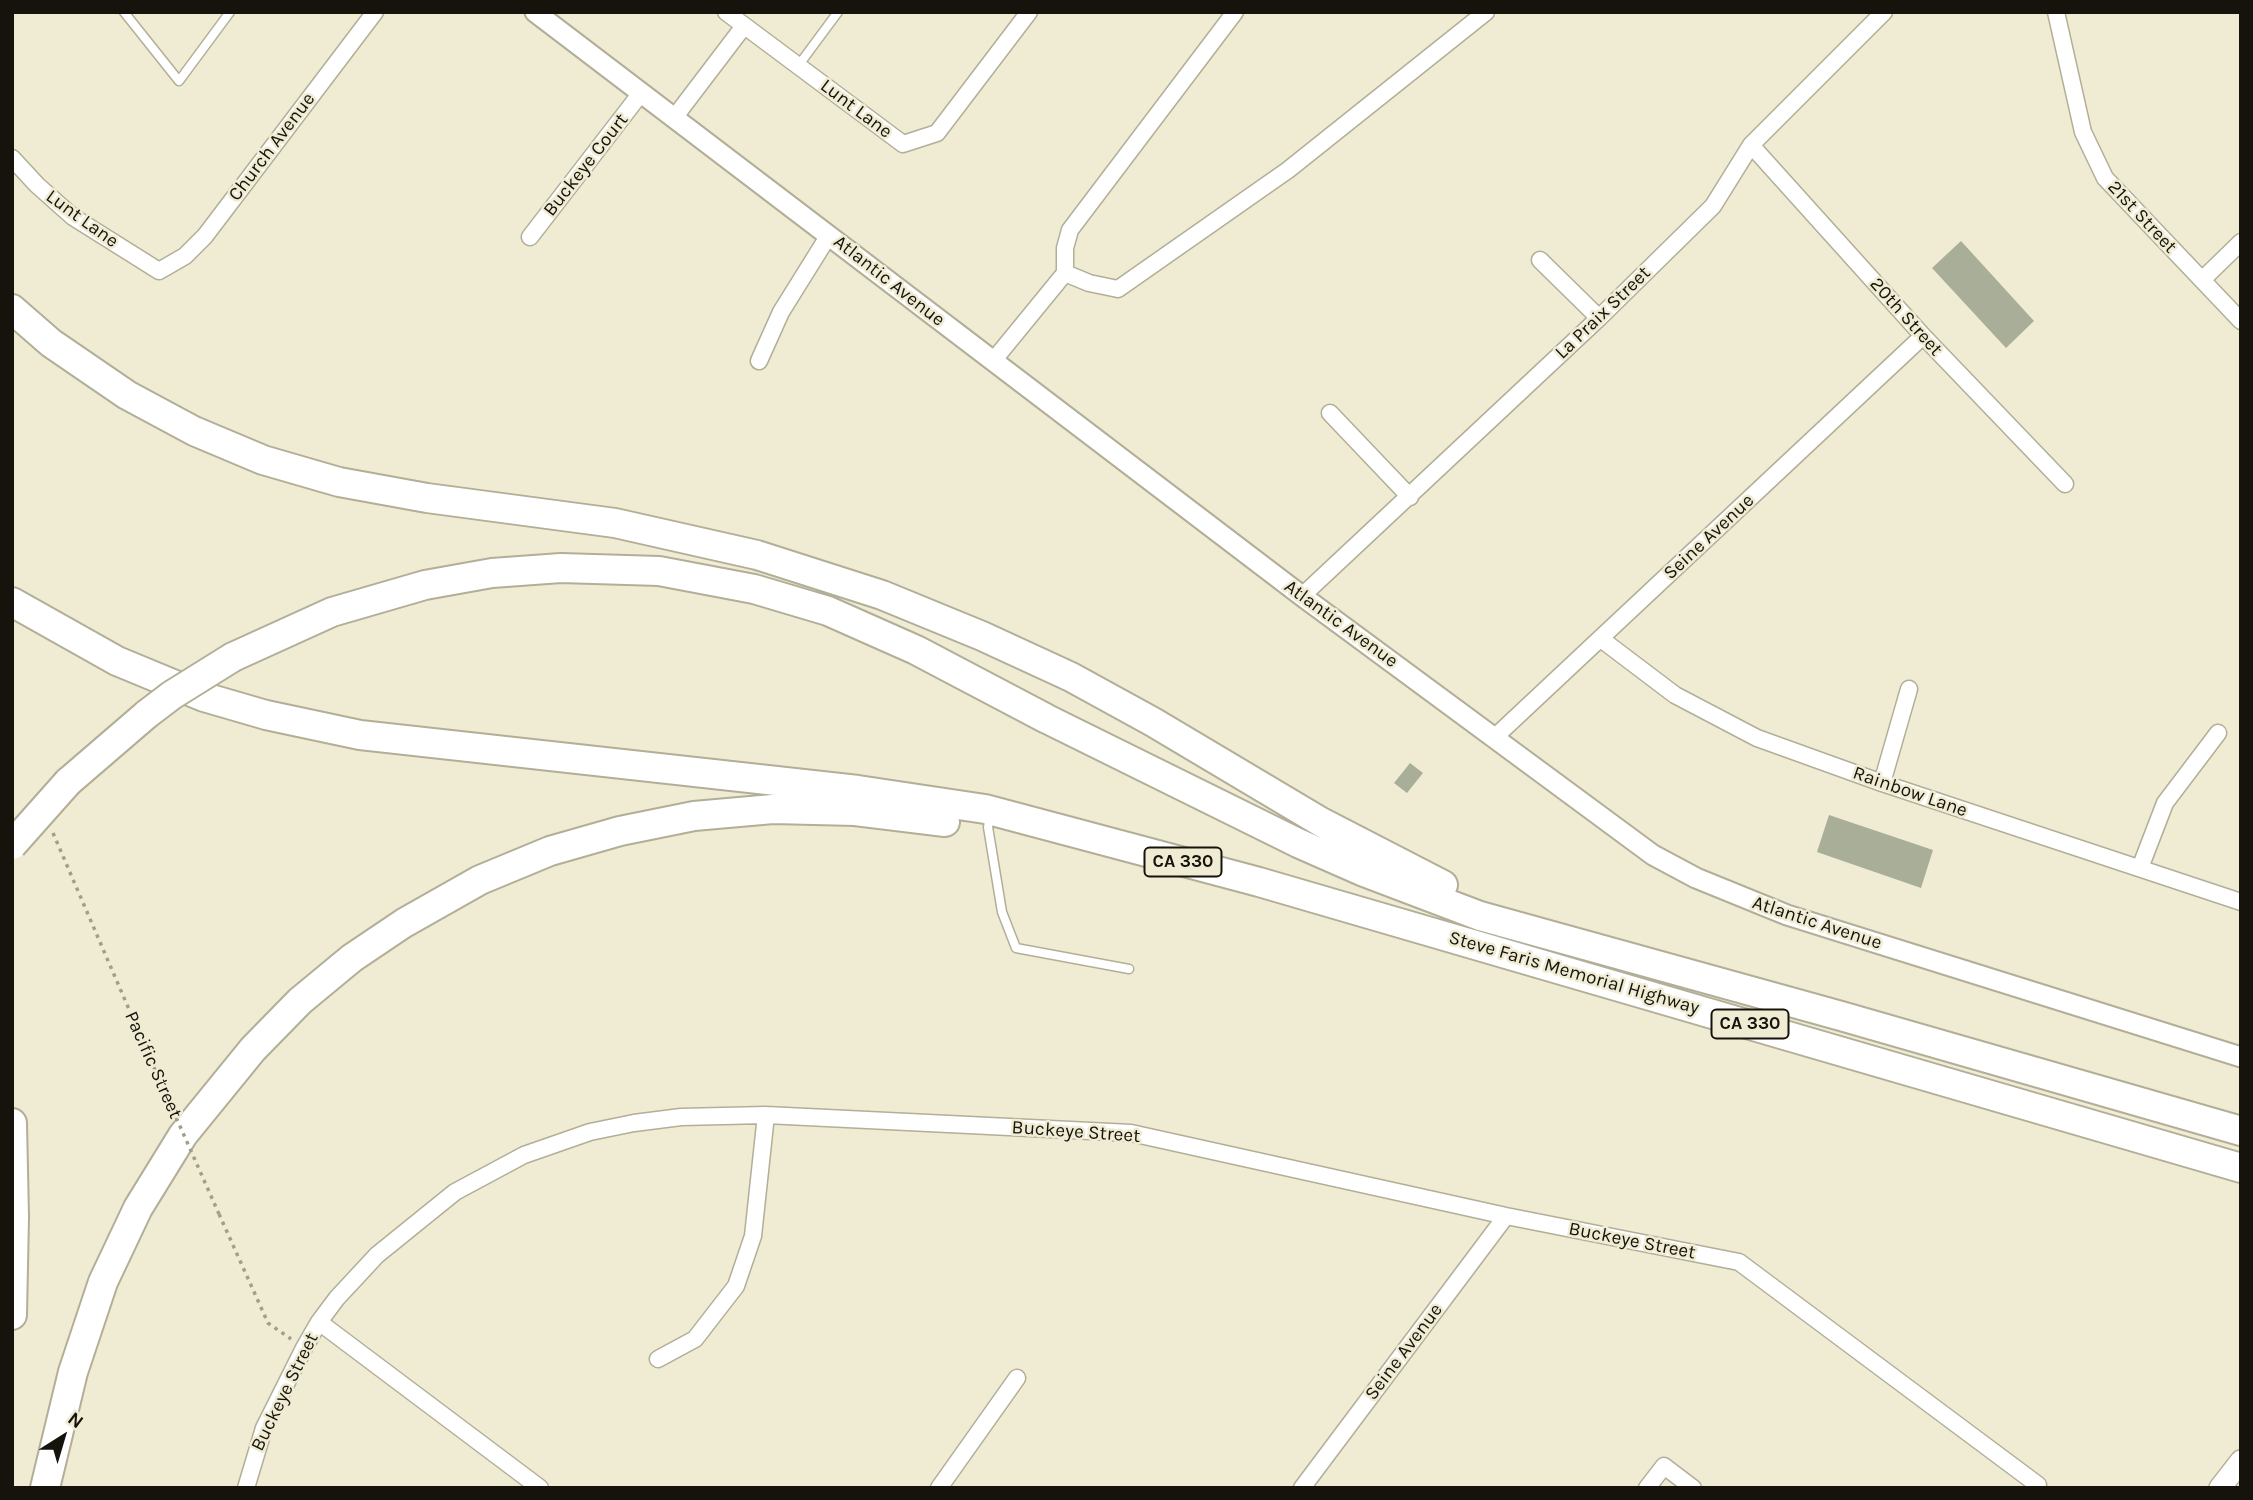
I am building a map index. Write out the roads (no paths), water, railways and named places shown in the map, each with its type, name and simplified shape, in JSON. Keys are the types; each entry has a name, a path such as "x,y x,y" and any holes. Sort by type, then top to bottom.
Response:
{"highway":[{"path":"12,309 51,343 127,395 194,431 263,460 339,482 427,498 628,526 757,555 882,595 982,636 1071,677 1382,855 1485,905 1841,1016"},
{"path":"12,845 68,782 147,714 233,657 332,612 425,585 492,573 561,568 659,571 754,589 828,611 916,650 1200,796 1298,842 1401,887 1479,916 2241,1131"},
{"path":"14,603 117,661 204,697 266,715 360,735 859,790 990,819"},
{"path":"45,1488 73,1372 103,1282 138,1208 167,1159 216,1093 268,1032 309,993 380,938 454,893 515,865 584,840 681,818 734,811 813,809 990,819"},
{"name":"Steve Faris Memorial Highway","path":"990,819 1107,842 1259,882 2241,1168"},
{"path":"12,1123 12,1315"}],"main road":[{"path":"2220,1488 2241,1461"}],"street":[{"name":"Church Avenue","path":"159,271 184,256 205,236 375,12"},
{"name":"Atlantic Avenue","path":"535,12 1302,596 1653,855 1741,898 1800,919 2241,1057"},
{"name":"Lunt Lane","path":"726,12 903,144 937,133 1029,12"},
{"path":"993,361 1065,273 1070,229 1235,12"},
{"path":"1065,273 1089,284 1118,289 1288,170 1486,12"},
{"name":"La Praix Street","path":"1302,596 1599,318 1713,206 1751,145 1884,12"},
{"name":"21st Street","path":"2061,13 2083,132 2105,178 2241,321"},
{"path":"674,118 744,26"},
{"name":"Buckeye Court","path":"530,237 641,93"},
{"name":"20th Street","path":"1751,145 1923,336 2065,484"},
{"name":"Lunt Lane","path":"12,158 73,217 159,271"},
{"path":"759,360 781,312 829,235"},
{"path":"2202,280 2241,242"},
{"path":"1540,260 1599,318"},
{"name":"Seine Avenue","path":"1495,737 1923,336"},
{"path":"1331,413 1410,497"},
{"name":"Rainbow Lane","path":"1601,639 1675,695 1757,738 1882,783 2241,902"},
{"path":"1882,783 1909,689"},
{"path":"2140,868 2165,803 2218,733"},
{"path":"658,1359 695,1339 736,1286 753,1236 765,1115"},
{"name":"Buckeye Street","path":"246,1488 264,1428 319,1322 377,1255 428,1212 466,1185 524,1155 590,1132 681,1117 765,1115 1131,1133 1506,1216 1740,1262 2037,1486"},
{"name":"Seine Avenue","path":"1302,1488 1506,1216"},
{"path":"319,1322 540,1488"},
{"path":"939,1488 1017,1378"},
{"path":"1647,1488 1664,1465 1693,1488"}],"lane":[{"path":"124,12 179,81 230,12"},
{"path":"798,66 838,12"},
{"path":"990,819 1002,912 1016,948 1129,969"}]}
